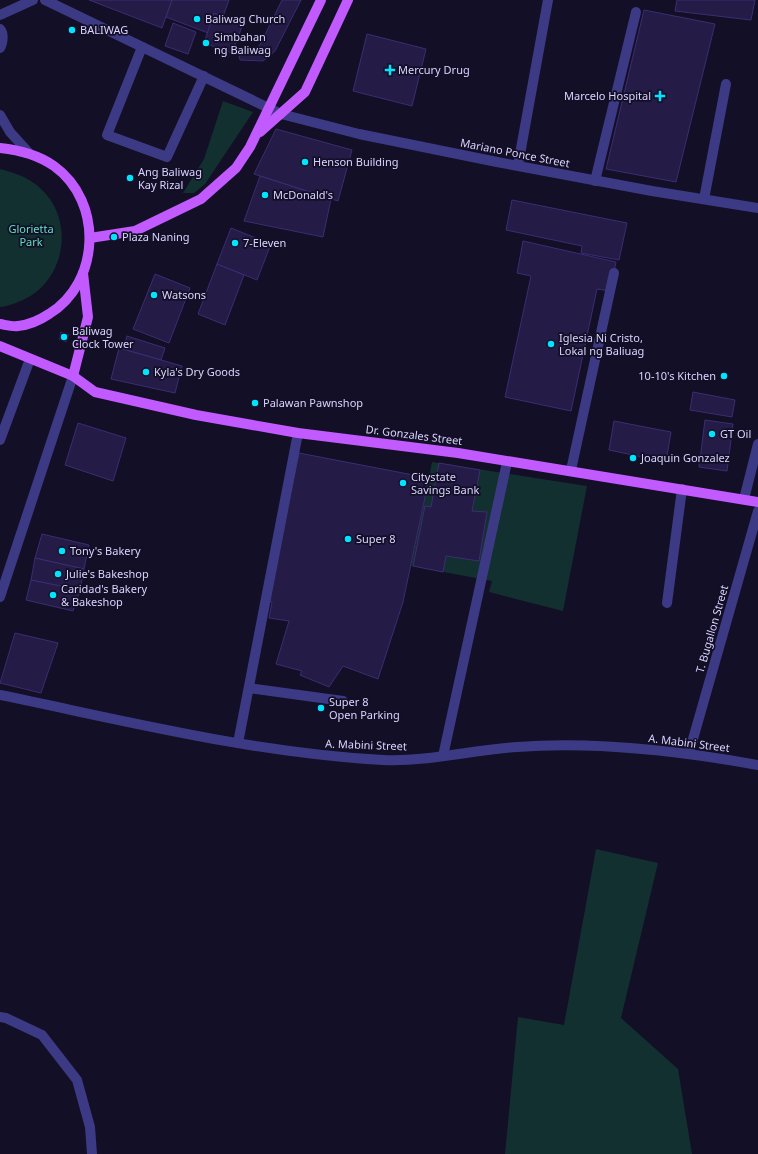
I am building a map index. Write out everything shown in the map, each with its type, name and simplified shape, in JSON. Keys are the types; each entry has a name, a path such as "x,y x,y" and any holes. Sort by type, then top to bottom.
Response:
{"main road":[{"path":"90,238 135,231 202,199 236,168 256,134 321,0"},
{"path":"256,134 305,92 348,0"},
{"path":"0,148 29,153 54,166 66,177 77,191 88,217 90,238 89,256 83,273 74,290 62,306 43,318 16,327 0,324"},
{"path":"73,376 88,317 83,273"},
{"name":"Dr. Gonzales Street","path":"0,346 73,376 95,392 196,415 298,433 458,453 507,462 571,470 758,502"}],"street":[{"path":"0,15 33,0"},
{"name":"Mariano Ponce Street","path":"45,0 281,114 359,134 596,181 758,208"},
{"path":"518,165 548,0"},
{"path":"596,181 636,12"},
{"path":"0,29 2,31 2,44 0,48"},
{"path":"142,47 107,135 167,157 204,76"},
{"path":"704,199 726,84"},
{"path":"0,115 10,132 29,153"},
{"path":"571,470 614,273"},
{"path":"0,440 30,358"},
{"path":"0,597 73,376"},
{"path":"238,743 298,433"},
{"path":"744,499 758,444"},
{"path":"443,756 507,462"},
{"path":"667,603 682,489"},
{"name":"T. Bugallon Street","path":"689,753 758,511"},
{"path":"249,688 343,701"},
{"name":"A. Mabini Street","path":"0,695 203,737 305,754 385,760 443,756 516,747 550,745 689,753 758,765"},
{"path":"0,1017 6,1018 42,1035 78,1080 90,1128 92,1154"}],"green space":[{"path":"223,101 253,112 205,184 194,193 183,193 204,159"},
{"name":"Glorietta Park","path":"0,169 27,178 41,189 52,203 59,218 62,235 60,252 55,268 46,282 34,294 18,302 0,307"},
{"path":"432,462 587,486 563,611 489,592 492,581 411,566"},
{"path":"596,849 658,863 621,1018 678,1069 692,1154 505,1154 518,1017 564,1025"}],"building":[{"path":"89,0 172,0 162,28"},
{"name":"Baliwag Church","path":"172,0 229,0 216,36 166,17"},
{"path":"282,0 301,0 275,51 263,61 240,60 239,56 260,45"},
{"path":"677,0 755,0 751,20 675,11"},
{"name":"Marcelo Hospital","path":"644,10 715,24 676,182 606,169"},
{"path":"214,13 243,24 232,53 204,43"},
{"path":"173,23 196,32 188,54 165,46"},
{"name":"Mercury Drug","path":"367,34 426,49 412,106 353,91"},
{"name":"Henson Building","path":"276,129 352,150 338,201 254,174"},
{"path":"260,176 331,199 323,237 244,221"},
{"path":"512,200 627,223 619,260 581,253 582,246 506,230"},
{"path":"231,228 271,244 257,280 217,264"},
{"name":"Iglesia Ni Cristo, Lokal ng Baliuag","path":"523,241 616,262 610,291 597,289 571,411 505,397 531,276 517,273"},
{"path":"217,264 244,275 225,325 198,314"},
{"path":"155,274 190,288 169,343 133,329"},
{"name":"Baliwag Clock Tower","path":"61,332 69,335 66,342 59,339"},
{"path":"127,336 165,348 161,360 123,349"},
{"name":"Kyla's Dry Goods","path":"119,348 182,366 175,393 111,379"},
{"path":"693,392 735,400 732,417 690,410"},
{"path":"705,420 733,424 727,471 699,467"},
{"path":"614,421 671,432 666,462 609,450"},
{"path":"78,423 126,438 113,481 65,465"},
{"name":"Super 8","path":"299,453 429,478 403,602 378,679 343,666 329,687 300,675 302,671 276,664 289,621 269,618 272,602 268,601"},
{"path":"439,463 480,470 472,511 487,512 479,561 446,556 443,572 413,566 425,506 431,507"},
{"name":"Tony's Bakery","path":"42,534 89,545 84,569 35,558"},
{"name":"Julie's Bakeshop","path":"35,558 84,569 80,590 31,580"},
{"name":"Caridad's Bakery & Bakeshop","path":"31,580 80,590 73,611 26,600"},
{"path":"15,633 58,643 41,693 0,683"}],"place":[{"name":"Baliwag Church","path":"197,19"},
{"name":"BALIWAG","path":"72,30"},
{"name":"Simbahan ng Baliwag","path":"206,43"},
{"name":"Mercury Drug","path":"390,70"},
{"name":"Marcelo Hospital","path":"660,96"},
{"name":"Henson Building","path":"305,162"},
{"name":"Ang Baliwag Kay Rizal","path":"130,178"},
{"name":"McDonald's","path":"265,195"},
{"name":"Plaza Naning","path":"114,237"},
{"name":"7-Eleven","path":"235,243"},
{"name":"Watsons","path":"154,295"},
{"name":"Baliwag Clock Tower","path":"64,337"},
{"name":"Iglesia Ni Cristo, Lokal ng Baliuag","path":"551,344"},
{"name":"Kyla's Dry Goods","path":"146,372"},
{"name":"10-10's Kitchen","path":"724,376"},
{"name":"Palawan Pawnshop","path":"255,403"},
{"name":"GT Oil","path":"712,434"},
{"name":"Joaquin Gonzalez","path":"633,458"},
{"name":"Citystate Savings Bank","path":"403,483"},
{"name":"Super 8","path":"348,539"},
{"name":"Tony's Bakery","path":"62,551"},
{"name":"Julie's Bakeshop","path":"58,574"},
{"name":"Caridad's Bakery & Bakeshop","path":"53,595"},
{"name":"Super 8 Open Parking","path":"321,708"}]}
